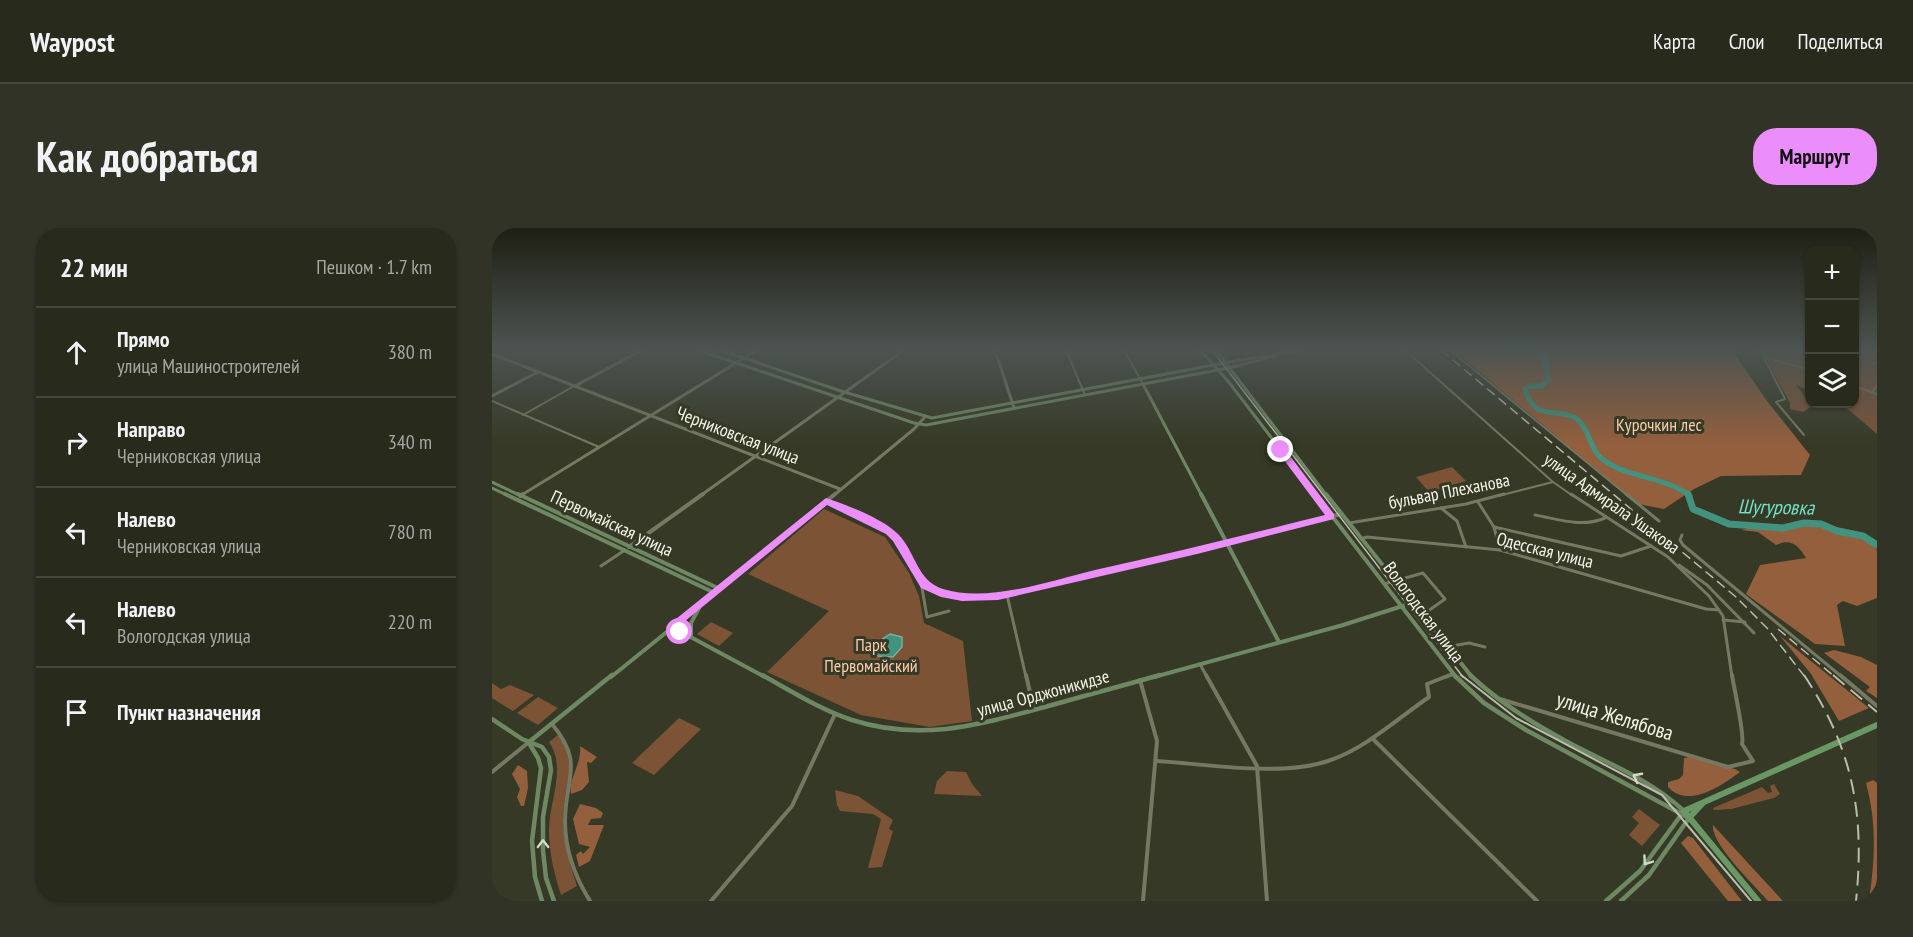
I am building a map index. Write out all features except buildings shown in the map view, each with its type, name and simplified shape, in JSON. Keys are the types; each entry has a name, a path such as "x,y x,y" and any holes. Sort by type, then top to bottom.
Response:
{"main road":[{"path":"793,381 918,424 933,424 1014,408 1130,381"},
{"path":"813,381 924,418 1012,402 1157,381"},
{"name":"Вологодская улица","path":"1227,381 1453,674 1484,703 1526,730 1682,812"},
{"name":"Вологодская улица","path":"1238,381 1446,647 1492,696 1535,724 1655,787 1689,818 1758,901"},
{"path":"1143,384 1279,642"},
{"name":"Первомайская улица","path":"492,482 720,589"},
{"name":"Первомайская улица","path":"492,488 715,593"},
{"path":"529,742 720,589"},
{"name":"улица Орджоникидзе","path":"672,627 835,714 861,724 895,731 929,733 974,726 1034,710 1412,603"},
{"path":"692,638 691,622 701,604"},
{"path":"492,719 529,742 542,747 549,757 551,770 543,817 543,851 546,878 554,901"},
{"path":"1606,901 1640,871 1682,812 1877,725"},
{"path":"529,742 540,761 542,774 533,821 532,856 536,884 542,901"},
{"path":"1621,901 1649,875 1689,818 1704,802"}],"street":[{"path":"492,396 520,381"},
{"name":"Черниковская улица","path":"563,381 840,489"},
{"path":"524,415 584,381"},
{"path":"516,499 706,381"},
{"path":"601,566 859,381"},
{"path":"1005,381 1014,408"},
{"path":"1079,381 1084,392"},
{"name":"улица Адмирала Ушакова","path":"1440,381 1553,482 1668,557 1697,583 1719,610 1724,620 1737,713 1744,737 1742,744 1753,761 1744,765 1728,766"},
{"path":"1488,381 1659,521"},
{"path":"1776,381 1785,399 1776,402 1804,435"},
{"path":"1872,392 1877,386"},
{"path":"1859,388 1877,394"},
{"path":"492,401 599,447"},
{"path":"720,589 924,418"},
{"name":"бульвар Плеханова","path":"1350,525 1478,502 1553,482"},
{"path":"826,501 862,516 897,538 921,582 927,617 949,611"},
{"path":"1478,502 1494,527 1500,550"},
{"path":"1441,508 1457,521 1466,548"},
{"path":"921,582 933,590 962,597 1007,595 1227,544 1341,514"},
{"path":"1535,515 1588,523 1598,522 1605,518"},
{"path":"1494,527 1621,556 1651,546"},
{"path":"1682,535 1680,540 1683,545 1877,706"},
{"name":"Одесская улица","path":"1361,539 1367,537 1500,550 1706,609 1719,610"},
{"path":"1668,557 1707,585 1754,633"},
{"path":"1384,584 1423,573 1445,599 1422,616"},
{"path":"1007,595 1034,710"},
{"path":"1724,620 1745,622"},
{"path":"1446,647 1469,643 1485,647"},
{"path":"1200,664 1257,766 1268,901"},
{"path":"1156,761 1298,767 1330,761 1361,742 1373,738 1428,697 1426,684 1453,674"},
{"path":"1140,680 1158,741 1143,901"},
{"name":"улица Желябова","path":"1492,696 1728,766"},
{"path":"711,901 792,806 835,714"},
{"path":"552,724 567,742 572,754 573,766 565,823 568,849 579,883 590,901"},
{"path":"1373,738 1537,901"},
{"path":"492,772 529,742"}],"green space":[{"name":"Курочкин лес","path":"1491,381 1754,381 1810,455 1801,475 1721,476 1694,489 1664,509 1638,504"},
{"path":"1778,381 1805,381 1805,388 1796,385 1805,397 1805,408 1809,408 1803,412 1790,409 1790,403"},
{"path":"1859,381 1877,381 1877,434 1847,408 1859,408"},
{"path":"1452,467 1466,481 1429,492 1416,477"},
{"name":"Парк Первомайский","path":"824,509 885,537 909,573 919,596 924,623 963,641 972,721 930,727 861,715 767,672 829,611 748,574"},
{"path":"1793,524 1827,526 1853,531 1873,542 1877,551 1877,598 1857,606 1843,601 1837,605 1845,646 1815,644 1746,594 1760,565 1806,558 1794,544 1786,542 1776,545 1758,532 1741,530 1759,526 1789,529"},
{"path":"711,622 733,633 719,646 697,634"},
{"path":"1780,636 1869,708 1839,721 1811,674"},
{"path":"1834,650 1861,657 1877,665 1877,698 1866,691 1870,687 1824,653"},
{"path":"492,683 501,689 510,685 534,695 513,711 492,698"},
{"path":"538,697 558,708 538,725 517,713"},
{"path":"679,718 701,729 654,775 632,763"},
{"path":"558,735 568,756 569,767 563,821 568,854 577,886 561,895 552,863 549,830 557,763 549,742"},
{"path":"580,746 597,757 591,763 587,762 589,782 582,790 571,794 571,783 579,759"},
{"path":"1689,757 1740,772 1714,789 1695,796 1685,796 1668,787 1668,782 1679,779 1683,775 1684,758"},
{"path":"518,765 527,771 528,788 524,806 521,806 517,797 520,789 512,774"},
{"path":"947,771 966,772 982,796 934,794 937,781"},
{"path":"1873,780 1877,783 1877,901 1869,901 1874,842 1870,798 1866,783"},
{"path":"1774,784 1780,794 1774,798 1731,809 1714,810 1713,808 1762,787 1768,793 1772,792 1770,786"},
{"path":"835,790 858,796 893,820 889,829 893,831 882,867 868,868 881,819 873,814 840,811"},
{"path":"580,804 596,808 603,813 601,818 591,819 588,825 604,825 590,861 579,867 576,855 581,851 583,854 590,847 579,844 573,819"},
{"path":"1639,809 1660,825 1642,846 1629,835 1639,823 1632,817"},
{"path":"1713,825 1783,901 1768,901 1754,886 1726,853 1714,833"},
{"path":"1688,836 1693,838 1742,901 1728,901 1681,843"}],"water":[{"path":"890,634 902,637 902,647 893,657 878,656 876,653 878,642"}],"waterway":[{"name":"Шугуровка","path":"1547,381 1542,386 1529,386 1525,389 1529,400 1535,407 1548,412 1570,415 1577,419 1585,428 1597,454 1611,465 1668,484 1688,495"},
{"name":"Шугуровка","path":"1688,495 1693,509 1729,524 1783,528 1804,523 1821,524 1837,531 1863,536 1877,545"}],"tram line":[{"path":"1236,381 1462,676"},
{"path":"1462,676 1516,718 1662,795 1751,901"}],"railway":[{"path":"1479,381 1736,597 1767,628 1805,677"},
{"path":"1778,629 1835,677"},
{"path":"1804,675 1834,729 1852,783 1859,839 1856,901"},
{"path":"1833,675 1877,712"}],"route":[{"path":"680,632 672,627 826,501 862,516 889,531 897,538 921,582 933,590 975,598 1007,595 1197,551 1331,516 1281,450"}]}
